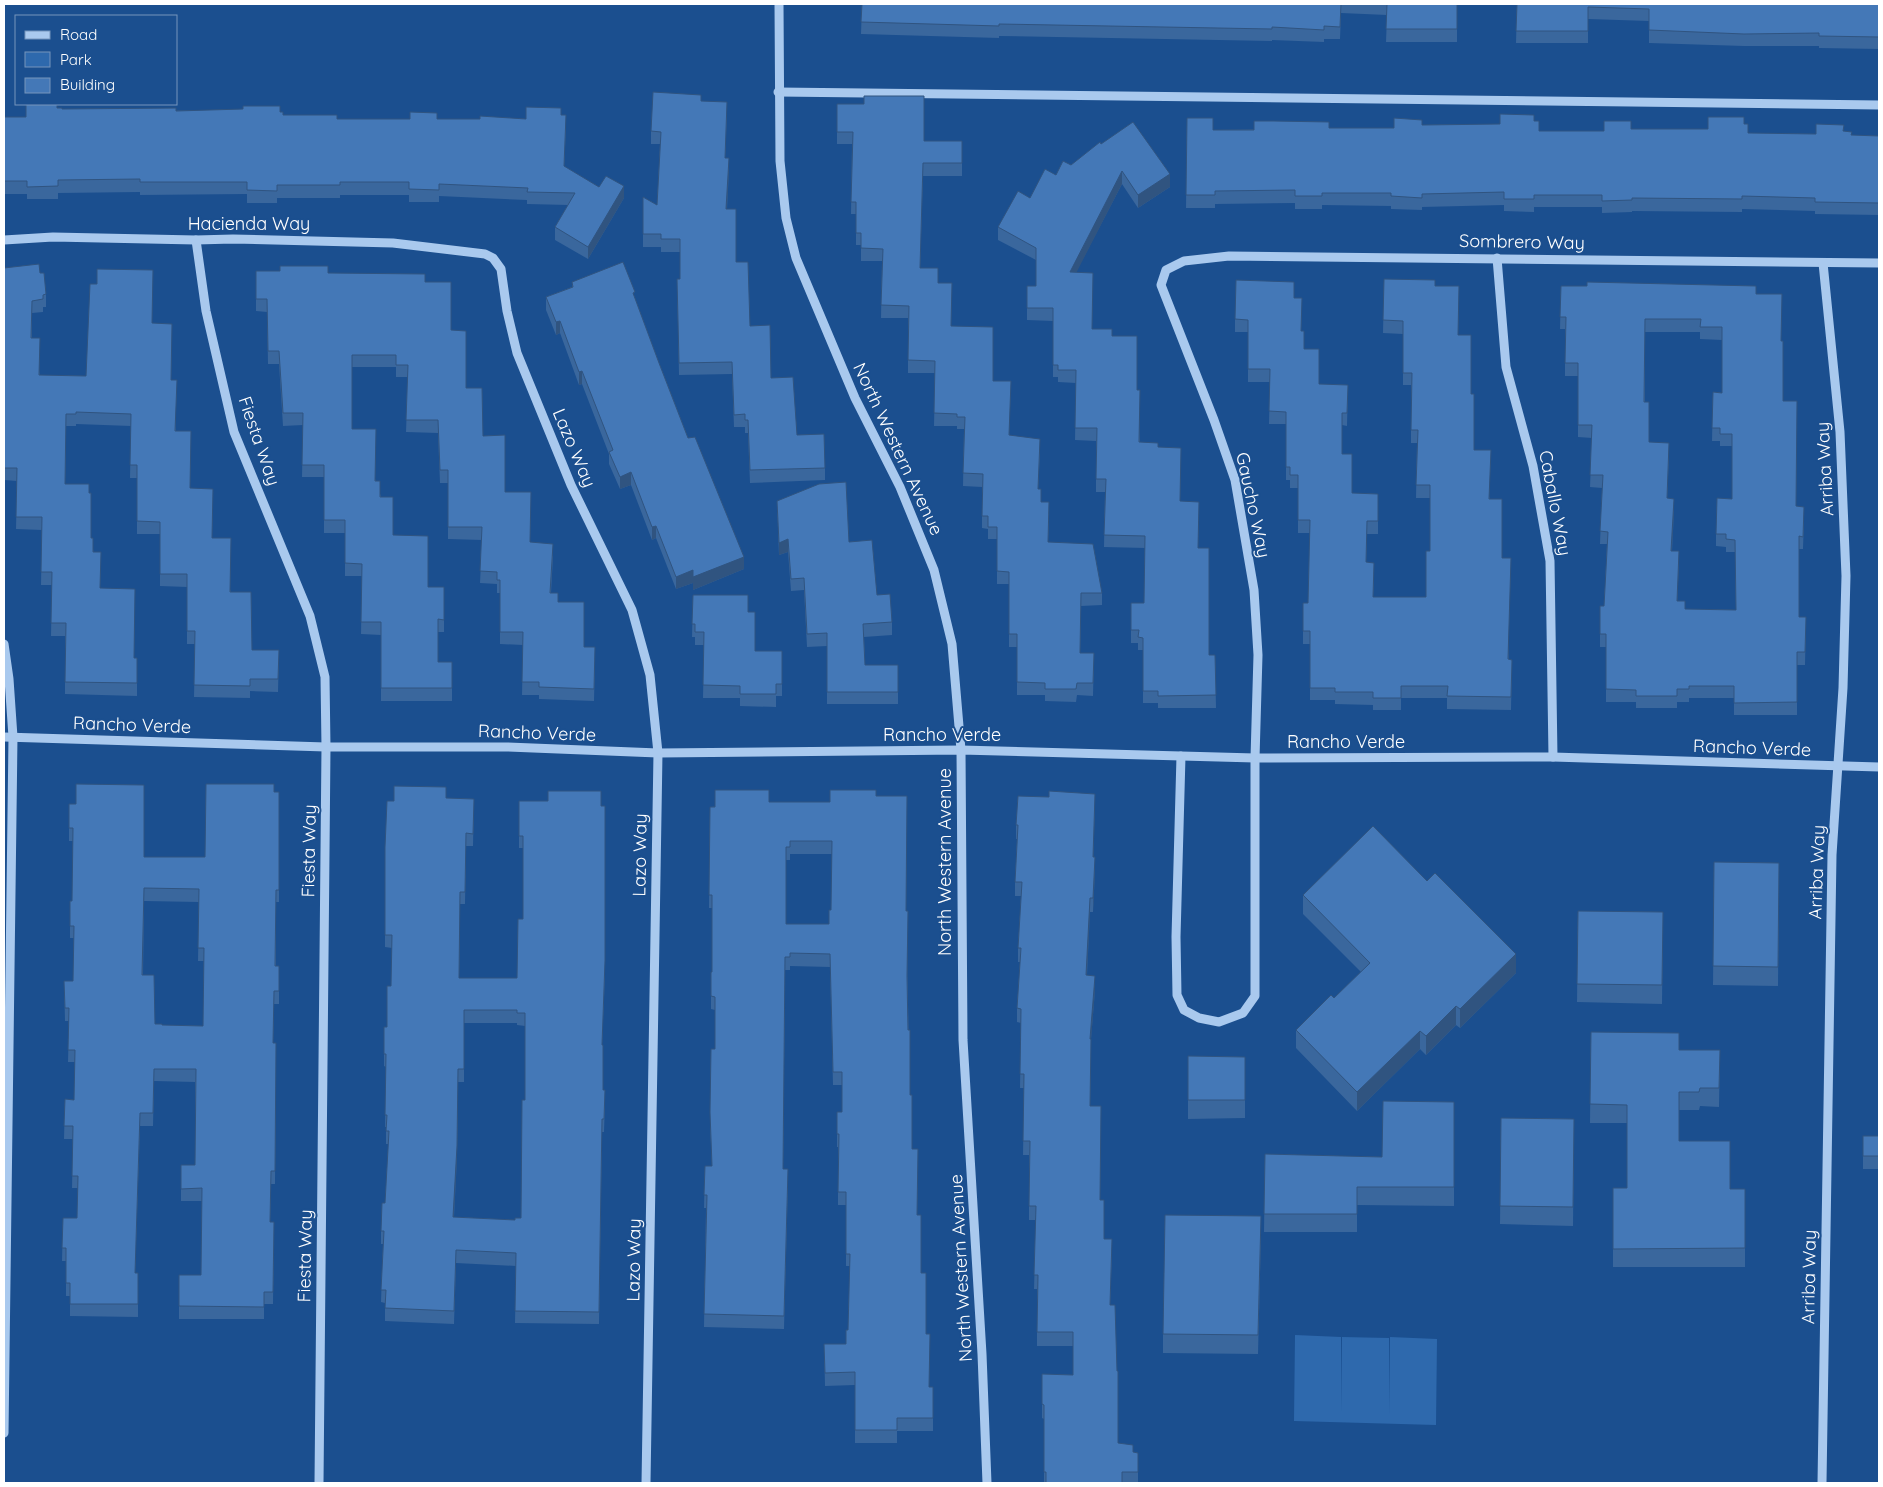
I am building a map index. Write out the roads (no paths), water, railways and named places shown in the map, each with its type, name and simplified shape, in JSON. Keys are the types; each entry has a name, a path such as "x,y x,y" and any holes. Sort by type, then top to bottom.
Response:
{"street":[{"name":"North Western Avenue","path":"779,4 778,92 780,161 786,218 796,258 855,398 900,487 934,570 952,644 961,750 963,1040 982,1344 987,1483"},
{"path":"778,92 1879,105"},
{"name":"Hacienda Way","path":"4,240 54,237 393,243 485,254 493,258"},
{"name":"Fiesta Way","path":"196,240 206,312 234,432 312,625 325,677 326,746 319,1483"},
{"name":"Sombrero Way","path":"1166,270 1184,261 1229,256 1879,263"},
{"name":"Lazo Way","path":"493,258 501,270 507,311 520,362 570,485 632,610 650,675 658,753 646,1483"},
{"name":"Caballo Way","path":"1497,258 1506,367 1533,466 1550,561 1553,757"},
{"name":"Arriba Way","path":"1822,1483 1832,855 1843,688 1846,576 1840,432 1823,262"},
{"name":"Gaucho Way","path":"1166,270 1161,286 1214,420 1235,480 1254,590 1258,655 1255,758 1255,996 1243,1013 1219,1022 1199,1018 1184,1010 1177,995 1176,938 1181,756"},
{"path":"4,644 9,679 4,1433"},
{"name":"Rancho Verde","path":"8,737 326,746 507,747 658,753 961,750 1255,758 1553,757 1879,767"}]}
